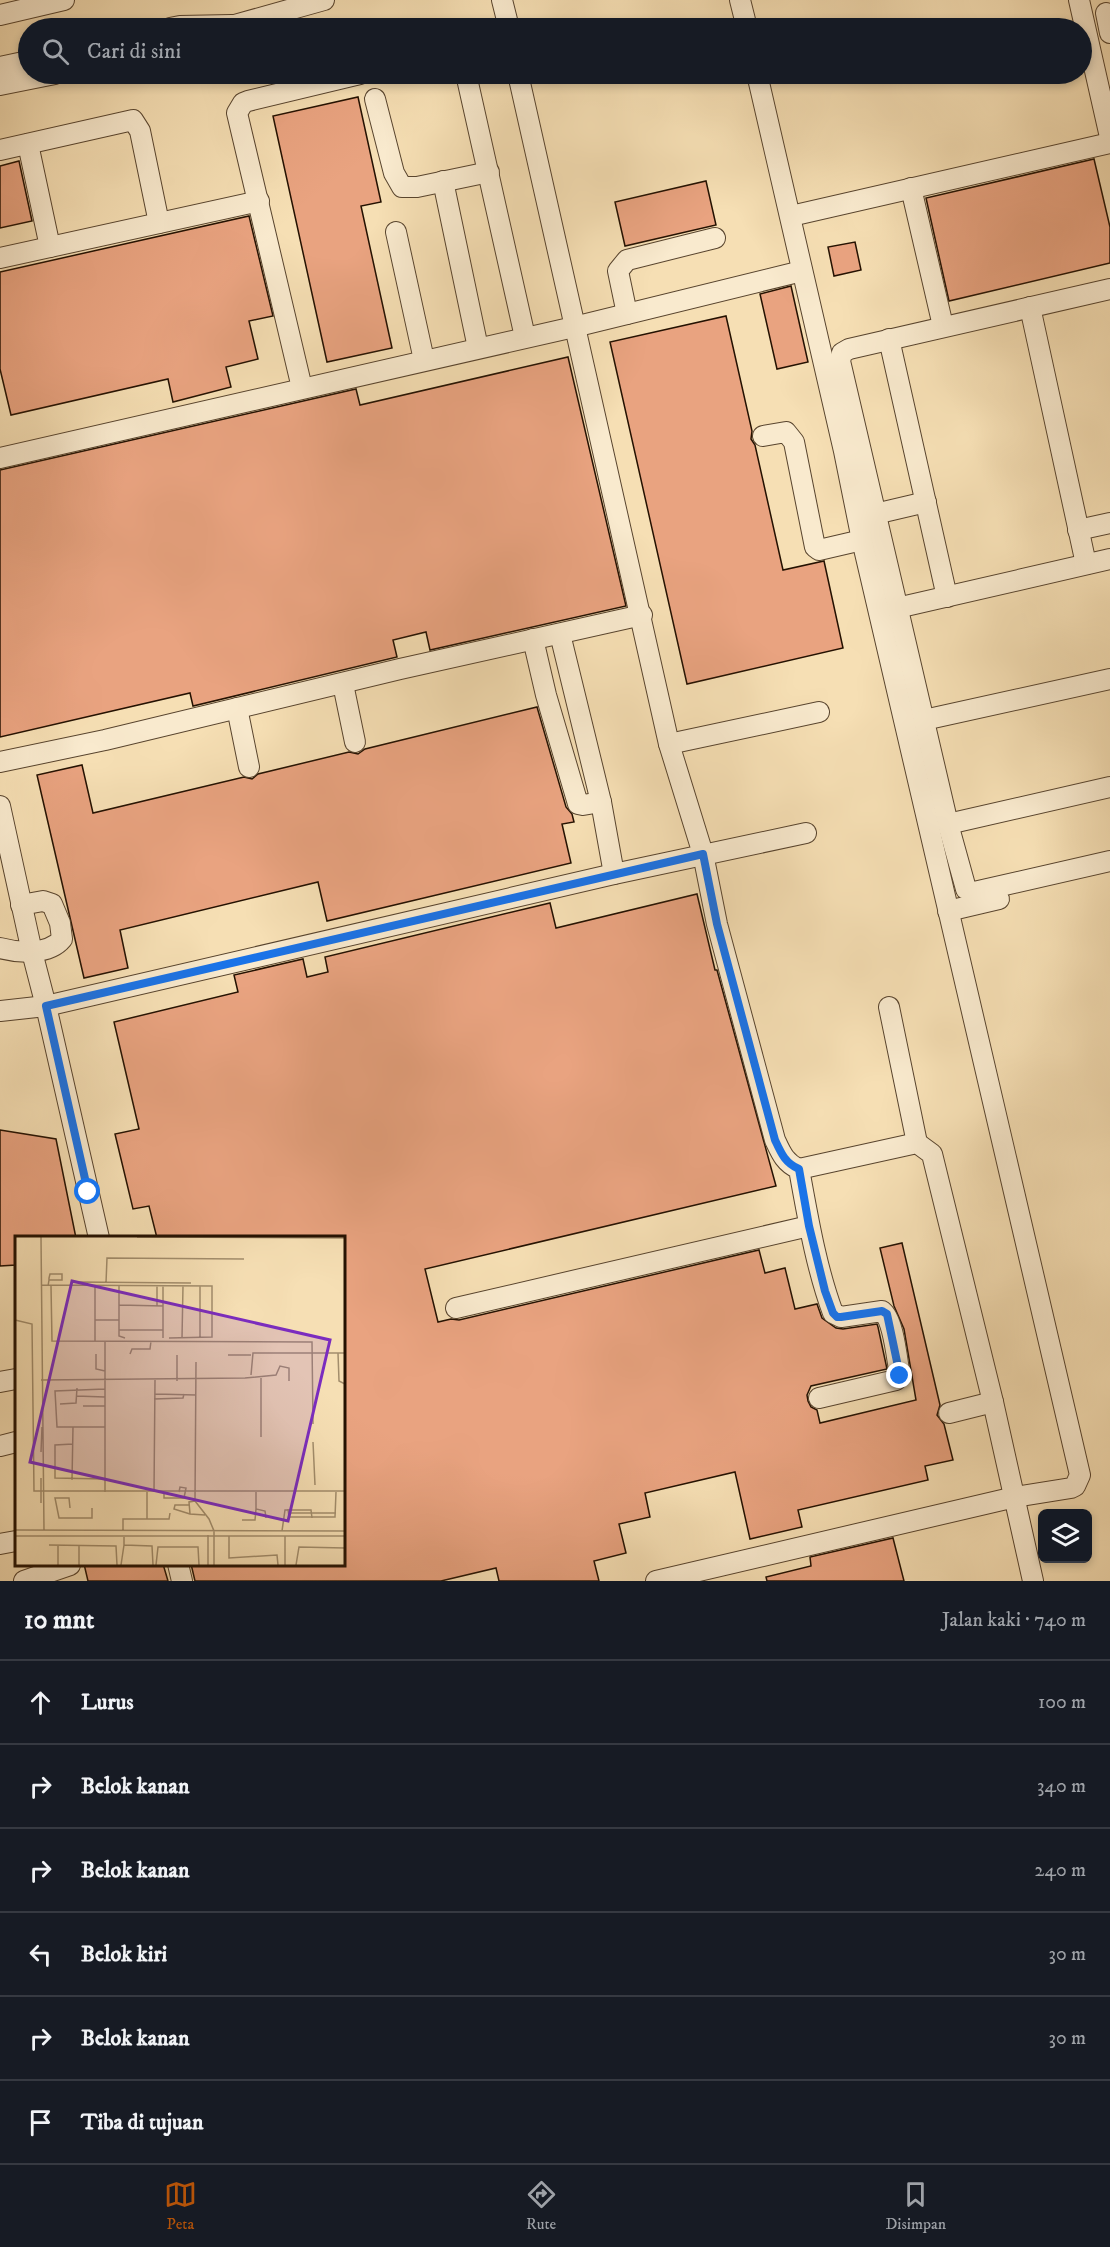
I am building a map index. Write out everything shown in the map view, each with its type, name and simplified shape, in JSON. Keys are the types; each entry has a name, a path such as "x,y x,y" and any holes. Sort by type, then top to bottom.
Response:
{"lane":[{"path":"0,15 64,0"},
{"path":"260,18 324,0"},
{"path":"502,0 506,18"},
{"path":"740,0 744,18"},
{"path":"1079,0 1083,18"},
{"path":"1106,13 1110,33"},
{"path":"1092,57 1110,137"},
{"path":"0,67 18,63"},
{"path":"0,85 18,81"},
{"path":"302,388 237,113 243,104 321,84"},
{"path":"468,84 525,337"},
{"path":"520,84 574,327 642,615 669,744 703,854 717,924 775,1140 784,1158 799,1169 917,1143 928,1150 934,1160 993,1402 1033,1581"},
{"path":"656,1581 1015,1497 1071,1488 1075,1486 1080,1475 862,540 842,440 759,84"},
{"path":"375,99 394,173 402,187 417,187 489,171"},
{"path":"0,150 133,120 140,131 159,224"},
{"path":"790,216 1110,143"},
{"path":"28,144 50,247"},
{"path":"443,181 478,348"},
{"path":"911,188 943,327"},
{"path":"0,258 259,201"},
{"path":"396,232 424,360"},
{"path":"627,314 618,271 627,260 715,238"},
{"path":"0,458 574,327 802,272"},
{"path":"1110,289 889,339 849,349 841,356 875,514 964,885 970,891 1110,861"},
{"path":"1030,307 1086,564"},
{"path":"889,339 947,597"},
{"path":"763,436 786,432 794,442 815,546 819,550 828,550 862,540"},
{"path":"875,514 926,502"},
{"path":"1078,530 1110,523"},
{"path":"897,608 1110,559"},
{"path":"0,762 642,615"},
{"path":"560,634 601,802 614,874"},
{"path":"533,639 546,695 578,804 601,802"},
{"path":"924,720 1110,679"},
{"path":"343,684 355,742"},
{"path":"237,708 249,767"},
{"path":"669,744 819,712"},
{"path":"948,824 1110,787"},
{"path":"1,815 99,1236"},
{"path":"0,1011 46,1006 614,874 806,833"},
{"path":"948,911 1110,874"},
{"path":"0,948 32,952 59,942 62,934 60,923 52,904 43,901 21,905"},
{"path":"889,1007 917,1143"},
{"path":"799,1169 809,1226 825,1291 833,1313 837,1317 882,1311 887,1314 900,1376 896,1380 819,1398"},
{"path":"456,1308 809,1226"},
{"path":"0,1382 15,1379"},
{"path":"949,1413 993,1402"},
{"path":"0,1446 15,1442"},
{"path":"0,1544 15,1541"},
{"path":"24,1581 52,1576 67,1566"},
{"path":"69,1566 73,1581"},
{"path":"178,1566 182,1581"}],"building":[{"path":"358,97 381,202 361,206 392,348 327,362 273,116"},
{"path":"1094,159 1110,227 1110,263 949,301 926,198"},
{"path":"19,161 32,221 0,228 0,166"},
{"path":"706,181 716,225 625,246 615,202"},
{"path":"249,216 273,316 249,321 258,359 226,367 231,387 173,402 168,379 11,415 0,369 0,272"},
{"path":"855,242 861,270 834,276 828,247"},
{"path":"791,286 808,362 777,369 760,294"},
{"path":"726,316 752,431 751,439 755,445 783,570 824,561 843,648 687,684 610,342"},
{"path":"568,357 626,606 430,650 426,632 393,640 397,657 193,706 190,693 0,737 0,470 356,389 360,405"},
{"path":"537,707 566,807 572,814 574,822 562,824 571,863 327,921 318,882 120,930 128,968 84,978 37,775 82,765 93,813 244,777 252,779 258,774 349,752 358,754 365,749"},
{"path":"697,894 715,970 717,970 776,1186 425,1269 438,1322 459,1320 759,1250 765,1273 785,1268 795,1309 817,1304 822,1318 836,1328 877,1324 887,1369 811,1386 807,1395 808,1401 811,1407 817,1410 820,1423 916,1400 904,1329 894,1306 880,1248 902,1243 940,1405 937,1415 944,1424 953,1460 925,1466 928,1480 798,1510 802,1527 750,1539 735,1472 645,1493 650,1517 619,1524 626,1553 594,1561 599,1581 499,1581 496,1568 441,1581 195,1581 191,1566 345,1566 345,1236 156,1236 149,1206 133,1209 115,1134 139,1129 114,1022 238,992 234,975 303,959 307,977 328,972 325,957 550,903 556,928"},
{"path":"0,1130 56,1139 76,1236 15,1236 15,1265 0,1266"},
{"path":"893,1538 904,1581 767,1581 766,1577 811,1566 810,1557"},
{"path":"84,1566 164,1566 168,1581 88,1581"}],"route":[{"path":"88,1192 46,1006 703,854 717,924 775,1140 784,1158 799,1169 809,1226 825,1291 833,1313 837,1317 882,1311 887,1314 900,1376"}]}
